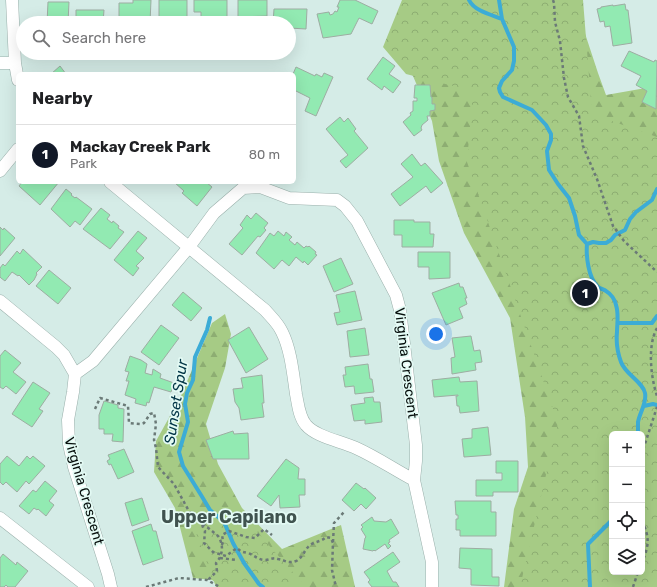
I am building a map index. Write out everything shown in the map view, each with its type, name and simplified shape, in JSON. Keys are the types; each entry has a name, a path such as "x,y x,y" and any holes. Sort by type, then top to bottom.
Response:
{"street":[{"path":"12,0 17,72"},
{"path":"0,63 15,63"},
{"path":"0,171 16,151"},
{"path":"112,184 265,310 282,331 286,342 300,413 306,425 311,430 322,436 357,448 414,480"},
{"name":"Virginia Crescent","path":"111,587 74,467 69,444 68,420 75,374 94,361 189,247 214,214 244,188 260,187 289,198 337,200 345,206 357,221 396,295 400,310 416,445 414,480 432,562 432,587"},
{"path":"0,301 56,347 64,355 75,374"},
{"path":"0,518 88,587"}],"path":[{"path":"553,0 555,22 560,41 564,78 568,97 579,116 583,146 597,179 613,226 624,241 657,272"},
{"path":"657,328 651,349 652,375 657,396"},
{"path":"95,409 100,398 128,406 129,423 138,424 144,423 150,414 152,412 154,413 156,424 154,440 158,467 174,484 190,513 218,536 222,545"},
{"path":"645,444 657,407"},
{"path":"336,587 332,570 334,523 345,512"},
{"path":"199,521 204,528 206,546 220,556 236,560"},
{"path":"645,526 649,540 648,549 645,556"},
{"path":"208,581 217,572 216,565 222,550 222,535 230,531 246,537 255,538 264,530 272,536"},
{"path":"220,556 227,556 237,548 241,552 258,559 264,560 277,558 289,563 297,561 311,545 321,542 326,537 331,538 333,543"},
{"path":"633,587 637,575"},
{"path":"146,587 179,578 208,581 220,587"}],"green space":[{"path":"402,0 583,0 592,114 657,137 657,587 520,587 558,423 467,162 473,91 406,74 383,47"},
{"path":"574,0 606,95 657,86 657,587 504,587 514,509 528,467 525,417 510,318 464,233 439,161 432,121 413,76 399,53"},
{"path":"225,314 231,334 225,368 206,424 218,464 242,508 282,549 341,525 355,587 224,587 212,580 193,578 175,508 154,472 156,441 180,398 212,323"},
{"path":"188,511 241,514 306,587 216,587"}],"building":[{"path":"133,0 151,0 150,16 119,16 119,3 133,3"},
{"path":"159,0 187,0 187,16 159,16"},
{"path":"194,0 227,0 227,16 201,16 201,12 194,12"},
{"path":"238,0 267,0 267,16 238,16"},
{"path":"340,0 355,0 378,11 372,24 359,18 351,34 323,38 317,14 329,12 330,15 335,11 337,12 339,7 337,7"},
{"path":"48,2 69,2 68,16 47,16"},
{"path":"625,4 626,10 628,10 632,43 613,46 610,26 605,27 604,21 600,22 597,9 601,7"},
{"path":"274,9 307,9 306,29 296,28 296,16 274,16"},
{"path":"76,10 104,10 104,16 76,16"},
{"path":"629,51 654,62 655,60 657,61 656,109 642,102 647,91 636,85 641,76 621,66"},
{"path":"383,57 395,66 389,74 401,82 393,93 384,86 382,90 367,79"},
{"path":"60,66 64,72 53,72"},
{"path":"296,67 315,76 316,74 322,77 324,73 333,77 316,116 305,111 310,98 296,91 296,72 294,72"},
{"path":"415,85 430,85 432,104 435,104 435,110 430,111 430,116 427,116 428,120 422,125 422,130 414,136 403,122 411,115 410,113 413,111 413,101 417,101 417,98 414,98"},
{"path":"340,117 344,122 348,118 356,129 354,131 368,148 346,168 340,161 348,155 326,129"},
{"path":"412,154 421,166 425,163 443,183 431,193 426,186 400,206 391,194 413,177 401,164"},
{"path":"20,184 57,184 40,205 19,186"},
{"path":"176,184 208,184 212,187 197,206 182,193 184,191"},
{"path":"66,189 72,194 71,195 92,209 80,225 75,221 70,227 51,209"},
{"path":"101,208 110,215 107,219 112,223 113,221 119,226 118,228 124,232 110,249 83,229"},
{"path":"256,213 268,223 264,228 266,230 260,237 258,236 242,255 229,244 243,228 240,225 247,215 251,219"},
{"path":"394,220 430,222 430,234 434,234 433,247 402,247 402,235 394,235"},
{"path":"0,227 3,230 4,228 15,238 0,256"},
{"path":"138,231 147,238 136,251 144,258 136,266 139,268 133,276 114,260"},
{"path":"278,231 284,236 286,232 292,237 289,240 295,245 297,242 304,248 309,246 316,252 315,254 317,255 308,265 296,257 289,266 282,260 274,269 256,253 270,233 274,236"},
{"path":"23,249 42,267 36,273 37,274 34,280 29,285 19,275 18,276 12,272 5,281 0,277 0,268 3,264 5,266 17,251 20,254"},
{"path":"418,252 450,252 450,278 429,279 429,267 418,267"},
{"path":"341,258 353,284 334,292 323,266"},
{"path":"49,270 71,288 58,304 36,286"},
{"path":"459,283 460,287 463,287 467,298 465,298 467,304 459,308 463,318 446,325 432,293"},
{"path":"355,291 362,320 337,325 334,313 340,312 336,295"},
{"path":"183,292 202,308 191,321 172,305"},
{"path":"161,325 179,338 159,365 141,352"},
{"path":"249,327 268,359 246,373 228,340"},
{"path":"365,328 369,355 350,357 347,331"},
{"path":"471,336 474,351 480,350 482,362 475,363 476,370 452,374 451,358 455,357 452,338"},
{"path":"5,350 21,363 13,372 26,382 16,394 6,386 3,389 0,387 0,356"},
{"path":"130,356 147,364 145,373 152,375 153,369 161,374 160,378 174,383 171,392 154,387 149,403 147,402 146,406 135,403 136,399 125,395 129,381 126,381 129,372 125,371"},
{"path":"368,364 374,392 355,394 354,386 345,387 343,375 346,375 345,367"},
{"path":"262,375 264,403 262,403 264,417 241,420 239,408 235,402 233,389 243,388 241,378"},
{"path":"459,377 460,382 477,381 479,411 460,413 459,406 457,406 456,396 458,395 434,397 432,380"},
{"path":"33,382 50,393 39,409 43,411 32,427 12,414"},
{"path":"373,397 374,402 380,402 382,422 365,424 365,420 354,421 351,405 365,403 364,398"},
{"path":"104,401 118,405 118,408 124,409 123,442 112,441 113,434 104,434 104,429 99,429 99,415"},
{"path":"488,427 491,455 464,457 462,439 472,438 472,429"},
{"path":"233,431 234,434 248,433 249,459 213,459 206,440"},
{"path":"124,449 134,472 118,479 111,464 109,465 107,461 110,459 108,455"},
{"path":"7,456 19,466 27,456 30,459 33,456 45,466 29,484 26,481 17,492 6,482 3,485 0,482 0,464"},
{"path":"286,459 299,468 298,479 305,479 305,495 299,495 300,507 280,508 279,495 271,506 257,496"},
{"path":"496,461 518,461 518,492 493,492 493,496 476,496 476,480 502,480 502,473 496,473"},
{"path":"45,481 57,491 49,501 54,505 46,516 38,509 37,510 34,508 29,514 19,506 33,490 36,492"},
{"path":"356,483 364,489 365,488 376,498 366,509 361,504 354,511 342,500"},
{"path":"142,498 149,520 132,526 125,503"},
{"path":"455,501 491,501 491,512 496,512 496,536 460,536 460,530 456,530 456,519 458,519 458,515 456,515"},
{"path":"372,517 374,521 386,522 391,519 399,533 389,540 390,542 388,543 391,546 388,549 385,544 375,551 363,549 366,537 361,529 363,527 361,525"},
{"path":"151,524 153,531 156,531 163,558 143,565 132,531"},
{"path":"460,548 492,549 492,577 499,577 499,586 471,585 471,569 459,568"},
{"path":"393,552 400,562 387,571 393,582 396,582 399,587 372,587 368,582 370,580 364,572"},
{"path":"3,554 16,565 17,562 28,571 15,587 8,587 6,585 4,587 0,587 0,558"}],"waterway":[{"path":"469,0 471,4 479,10 502,19"},
{"path":"499,0 502,19 514,47 514,61 512,70 502,81 499,88 500,92 503,97 532,110 546,125 551,134 551,140 547,151 549,170 569,198 579,235 587,244 587,260 592,278 598,287 610,294 617,308 617,344 621,362 626,370 644,389 645,397 638,422 638,431"},
{"path":"587,244 593,242 606,243 615,235 625,230 630,219 636,212 652,200 657,189"},
{"path":"618,323 652,323 657,316"},
{"name":"Sunset Spur","path":"210,318 207,330 195,357 193,380 187,393 185,404 188,422 179,452 183,466 210,510 224,522 244,563 259,584 263,587"},
{"path":"644,406 653,404 657,405"},
{"path":"590,587 588,544 609,523"}],"place":[{"name":"Mackay Creek Park","path":"585,293"}],"district":[{"name":"Upper Capilano","path":"229,517"}]}
